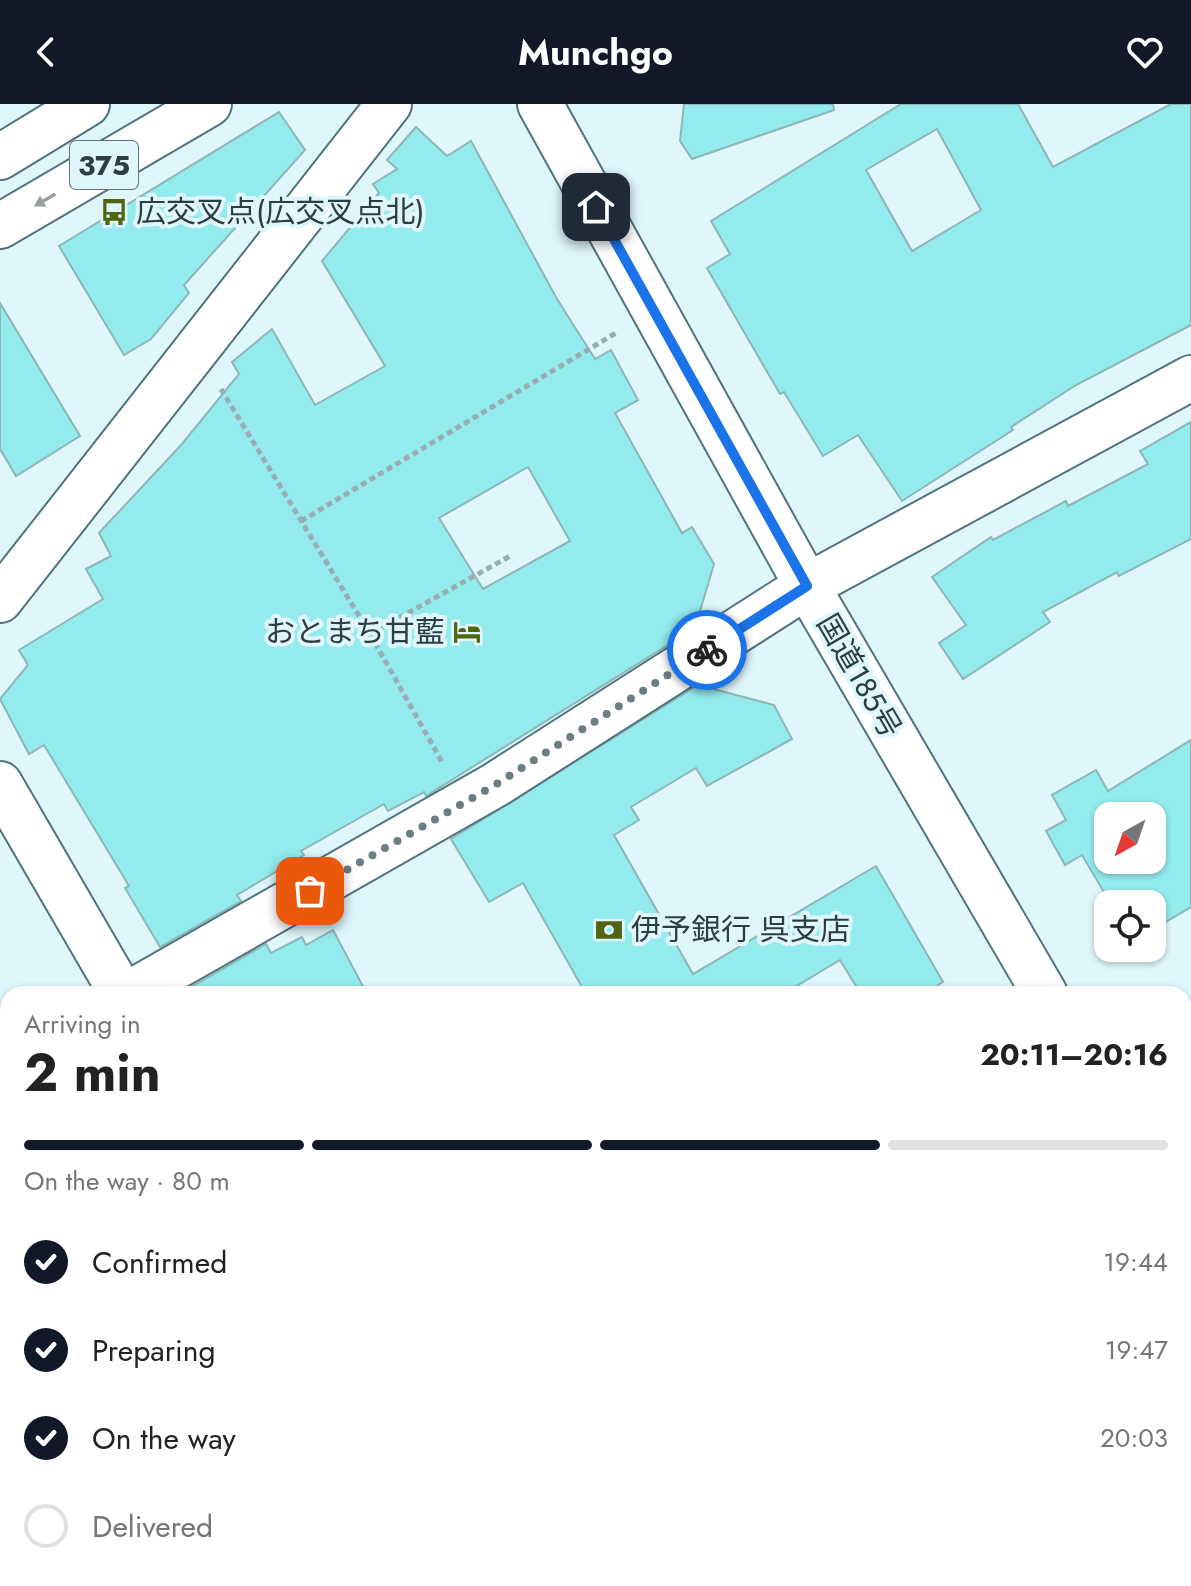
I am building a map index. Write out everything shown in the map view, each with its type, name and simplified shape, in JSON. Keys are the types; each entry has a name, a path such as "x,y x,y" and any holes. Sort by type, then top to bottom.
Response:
{"main road":[{"name":"375","path":"0,157 87,104"},
{"name":"375","path":"0,226 209,104"},
{"path":"0,600 389,104"},
{"name":"国道185号","path":"540,104 807,586 1040,986"},
{"path":"142,986 465,802 807,586 1191,378"},
{"path":"0,784 117,986"}],"path":[{"path":"301,521 653,311"},
{"path":"198,351 370,634 465,802"},
{"path":"370,634 512,555"}],"building":[{"path":"684,104 833,104 834,110 692,159 680,141"},
{"path":"901,104 1018,104 1053,167 1171,104 1191,104 1191,325 1076,385 1011,427 1013,430 902,501 858,435 823,456 784,392 780,394 707,268 730,254 711,221","holes":["937,129 981,210 912,251 866,170"]},
{"path":"279,112 305,150 184,285 189,293 151,339 124,355 59,246"},
{"path":"416,127 447,156 471,141 557,299 595,359 611,350 638,400 615,413 682,533 692,527 714,564 695,628 426,796 424,792 388,811 384,804 301,851 304,855 237,895 241,901 160,947 125,888 129,886 44,745 29,754 0,699 28,665 19,650 103,599 86,569 111,556 99,533 182,444 239,374 232,362 272,329 315,405 385,366 322,261 379,193 373,184 397,169 387,160","holes":["528,467 570,541 483,589 439,518"]},
{"path":"0,303 80,436 16,476 0,449"},
{"path":"1191,422 1191,539 1119,576 1117,572 1043,612 1050,622 963,679 939,643 966,625 932,577 991,537 993,540 1066,501 1068,506 1148,464 1140,451"},
{"path":"698,685 774,705 792,739 707,786 696,768 631,807 639,820 614,835 693,974 876,866 943,982 936,986 856,986 840,960 796,986 581,986 523,883 489,902 451,839"},
{"path":"1191,740 1191,907 1166,922 1166,890 1103,890 1082,855 1065,865 1046,831 1066,820 1052,795 1096,770 1108,791"},
{"path":"333,930 363,986 193,986 266,944 271,953 302,937 306,945"}],"way so far":[{"path":"310,891 495,785 707,650"}],"place":[{"name":"広交叉点(広交叉点北)","path":"114,212"},
{"name":"おとまち甘藍","path":"467,632"},
{"name":"伊予銀行 呉支店","path":"609,930"}],"route":[{"path":"596,207 807,586 707,650"}]}
